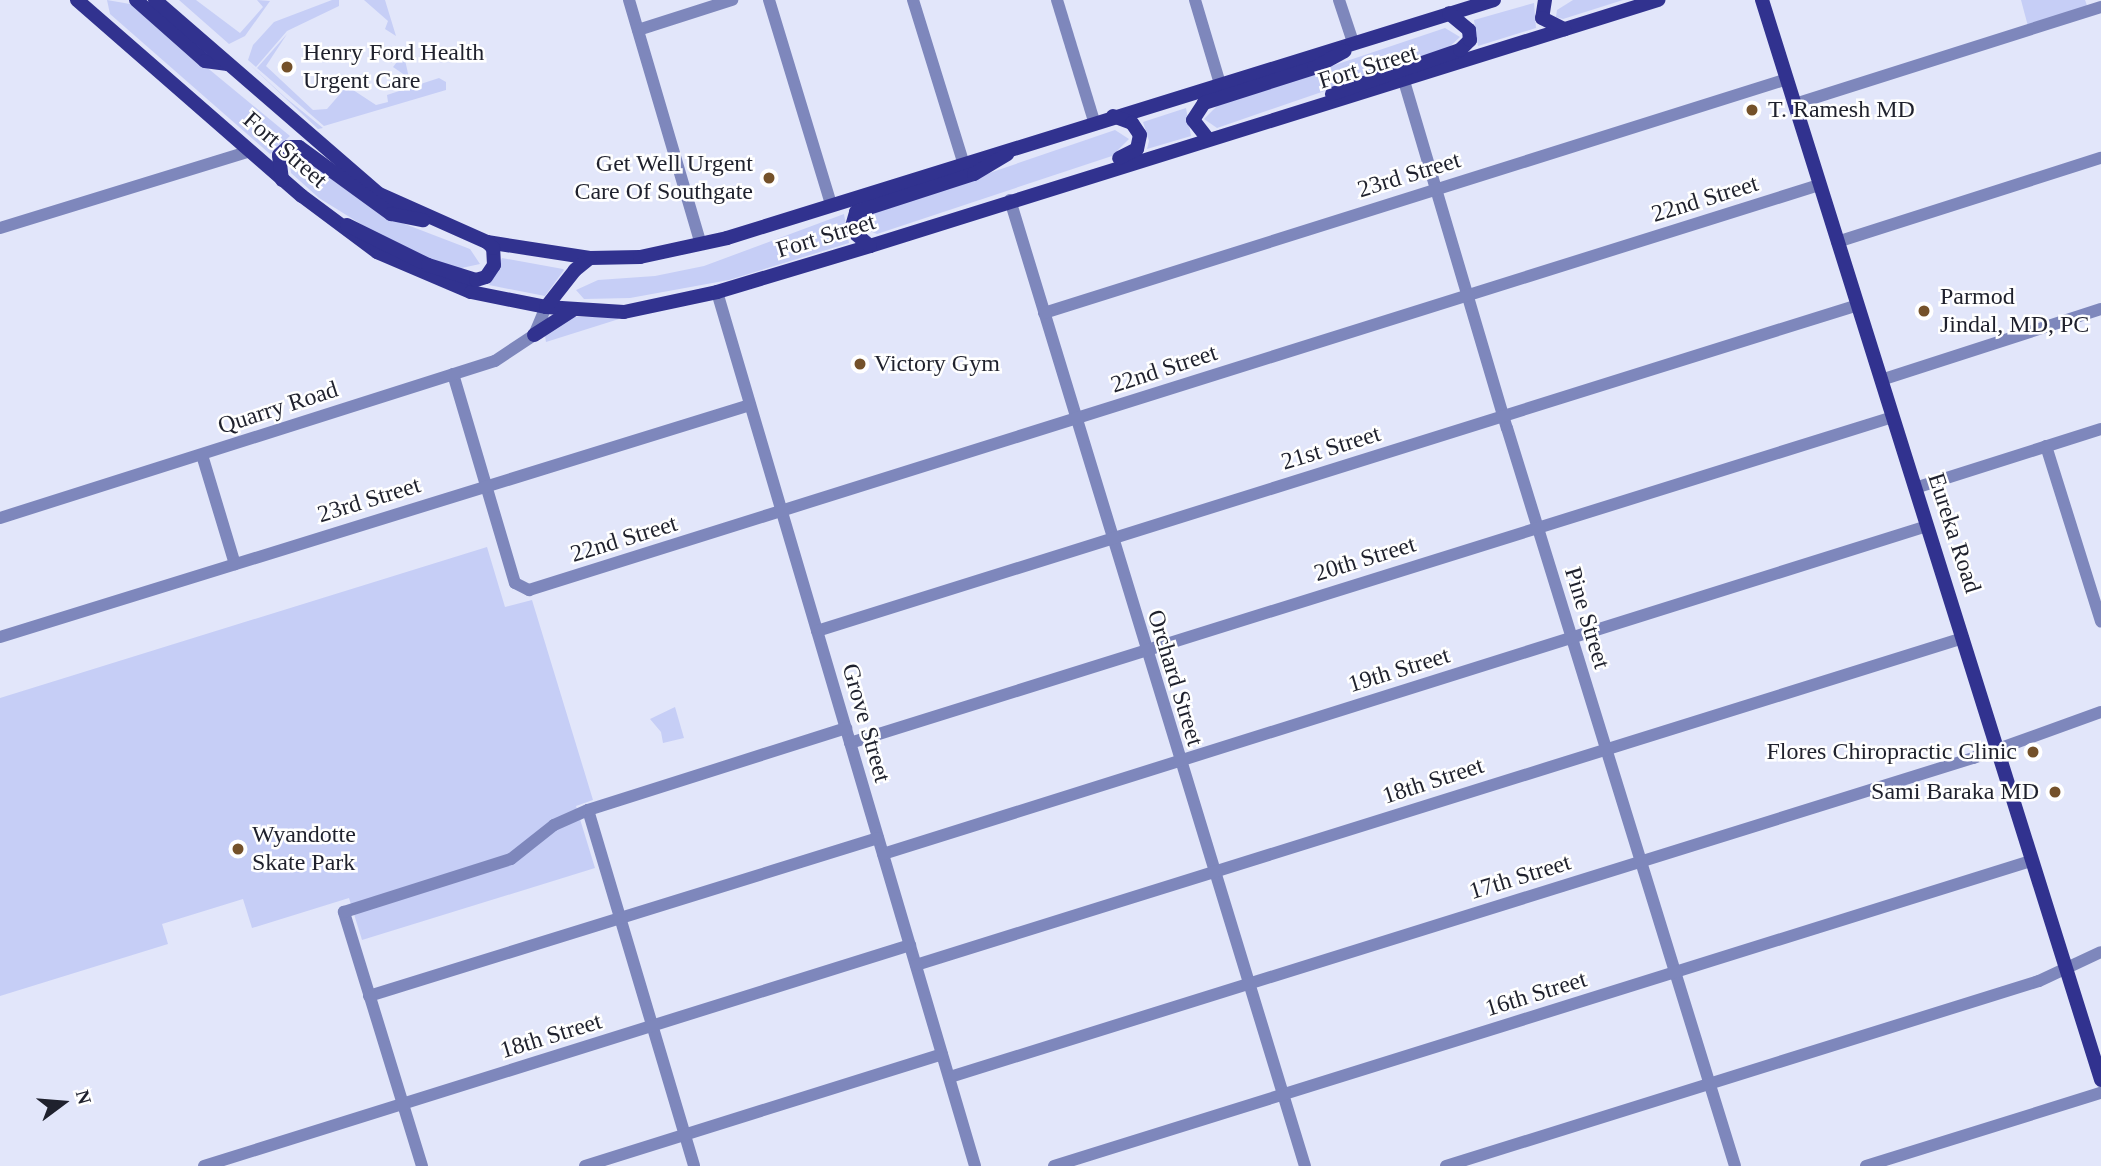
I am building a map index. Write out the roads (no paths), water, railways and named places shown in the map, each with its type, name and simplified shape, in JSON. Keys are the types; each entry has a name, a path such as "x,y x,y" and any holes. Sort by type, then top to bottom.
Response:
{"main road":[{"name":"Fort Street","path":"77,0 92,6 282,180 377,251 471,292 546,307 624,312 717,292 870,246 1010,200 1404,81 1658,0"},
{"path":"136,0 205,61 227,64"},
{"name":"Fort Street","path":"155,0 379,194 428,219 487,242 590,258 640,257 701,244 1487,1"},
{"path":"1545,0 1542,18 1564,29"},
{"name":"Eureka Road","path":"1762,0 2101,1080"},
{"path":"1310,108 1350,86 1460,50 1470,40 1469,30 1448,13"},
{"path":"1208,139 1193,120 1204,103 1314,68 1374,36"},
{"path":"971,214 1002,196 1133,152 1140,141 1138,130 1125,119 1111,116"},
{"path":"870,246 851,230 856,212 974,174 1026,142"},
{"path":"282,180 279,155 288,147 299,147 391,214 404,220 428,219"},
{"path":"330,218 469,279 482,279 491,272 494,257 487,242"},
{"path":"546,307 575,270 590,258"},
{"path":"534,335 559,316 578,309"}],"street":[{"path":"629,0 701,244"},
{"path":"638,30 732,0"},
{"path":"769,0 831,204"},
{"path":"913,0 963,162"},
{"path":"1057,0 1094,121"},
{"path":"1195,0 1220,84"},
{"path":"1339,0 1353,43"},
{"path":"1794,104 2101,7"},
{"name":"23rd Street","path":"1044,313 1787,79"},
{"name":"Pine Street","path":"1404,81 1503,416 1735,1166"},
{"path":"0,228 250,151"},
{"path":"1837,242 2101,158"},
{"name":"22nd Street","path":"486,485 515,583 522,590 782,513 1819,185"},
{"name":"Orchard Street","path":"1010,200 1111,539 1305,1166"},
{"name":"Grove Street","path":"717,292 950,1077 971,1165"},
{"name":"21st Street","path":"817,631 1858,305"},
{"path":"534,335 546,307"},
{"path":"1881,380 2101,309"},
{"name":"Quarry Road","path":"0,518 495,361 534,335"},
{"path":"453,374 486,485"},
{"name":"23rd Street","path":"0,638 750,405"},
{"name":"20th Street","path":"850,743 1893,417"},
{"path":"1915,488 2101,429"},
{"path":"2046,446 2101,622"},
{"path":"202,455 235,564"},
{"name":"19th Street","path":"883,854 1927,526"},
{"name":"18th Street","path":"916,965 1963,638"},
{"name":"17th Street","path":"950,1077 1641,861 1997,748 2101,712"},
{"path":"422,1166 344,912 511,859 554,825 588,810 846,728"},
{"path":"588,810 694,1166"},
{"path":"369,996 878,838"},
{"name":"16th Street","path":"1054,1166 2031,861"},
{"name":"18th Street","path":"204,1166 910,945"},
{"path":"1446,1166 2044,979 2101,952"},
{"path":"585,1166 942,1054"},
{"path":"1866,1166 2101,1093"}],"place":[{"name":"Henry Ford Health Urgent Care","path":"287,67"},
{"name":"T. Ramesh MD","path":"1752,110"},
{"name":"Get Well Urgent Care Of Southgate","path":"769,178"},
{"name":"Parmod Jindal, MD, PC","path":"1924,311"},
{"name":"Victory Gym","path":"860,364"},
{"name":"Flores Chiropractic Clinic","path":"2033,752"},
{"name":"Sami Baraka MD","path":"2055,792"},
{"name":"Wyandotte Skate Park","path":"238,849"}]}
